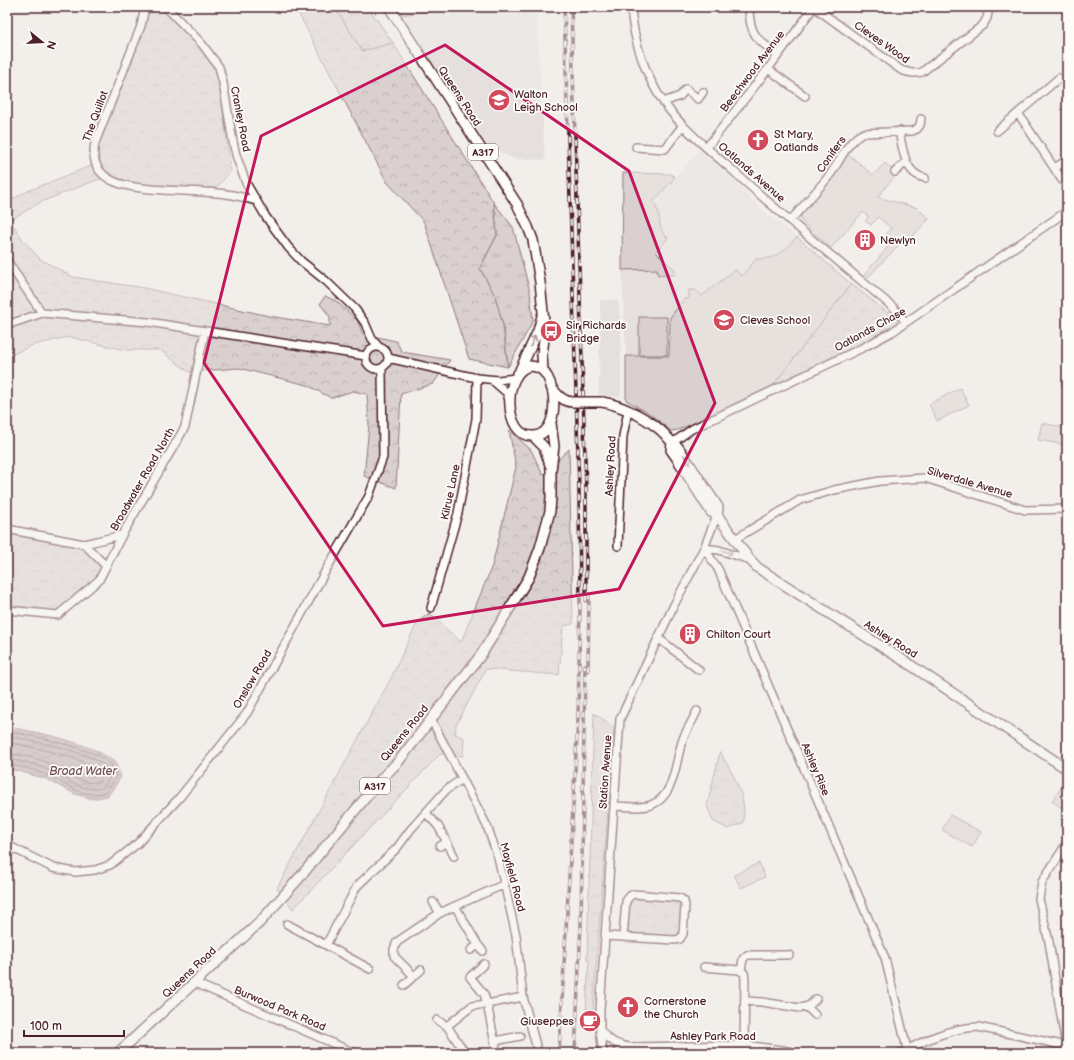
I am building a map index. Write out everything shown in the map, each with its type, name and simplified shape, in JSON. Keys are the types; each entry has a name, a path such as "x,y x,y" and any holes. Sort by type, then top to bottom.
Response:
{"main road":[{"name":"Queens Road","path":"389,7 522,214 531,234 540,282 545,332 542,354 543,371"},
{"name":"Queens Road","path":"517,374 538,331 543,311"},
{"path":"552,418 551,387 547,376 539,368 530,366 524,367 517,374 509,401 515,426 521,432 533,436 544,432 548,429 552,418 560,408 571,402"},
{"path":"551,387 560,398 571,402"},
{"name":"Ashley Road","path":"571,402 602,402 611,404 628,411 658,428 672,443 678,447 718,507 717,515 750,560 758,568 909,664 1067,770"},
{"name":"Queens Road","path":"118,1053 260,922 283,897 381,779 398,762 481,655 529,577 540,548 550,511 551,470 554,446 552,418"},
{"name":"Queens Road","path":"533,436 544,447 551,470"}],"street":[{"name":"The Quillot","path":"145,7 141,26 95,143 93,154 97,166 103,174 113,182 135,188 225,194 256,200"},
{"name":"Cranley Road","path":"166,7 202,44 219,67 236,155 246,183 266,217 288,247 301,261 326,281 355,309 365,323 372,339 380,348"},
{"name":"Oatlands Avenue","path":"631,7 637,46 658,93 683,125 790,221 894,308 906,322"},
{"path":"749,7 750,25 754,35 778,55"},
{"name":"Beechwood Avenue","path":"707,147 814,7"},
{"name":"Cleves Wood","path":"814,7 901,70 909,73 922,72 983,25 987,18 989,7"},
{"path":"768,69 805,96"},
{"path":"997,131 1059,78"},
{"path":"664,102 680,96 686,89 698,99 704,92"},
{"path":"1018,114 1062,180"},
{"name":"Conifers","path":"790,221 830,175 850,143 857,136 917,129 920,125 921,119"},
{"path":"636,147 665,149 683,125"},
{"path":"899,132 906,162 912,172 918,177 925,178"},
{"path":"1055,168 1067,160"},
{"path":"895,172 906,162"},
{"name":"Oatlands Chase","path":"672,443 692,429 862,348 892,332 1067,211"},
{"path":"7,261 42,313"},
{"path":"7,325 42,313 148,322 366,356"},
{"name":"Broadwater Road North","path":"7,610 58,615 99,580 122,535 185,427 205,331"},
{"path":"372,348 380,348 385,351 388,358 387,362 382,368 378,369 370,367 366,361 366,356 372,348"},
{"path":"388,358 492,380 517,374"},
{"name":"Onslow Road","path":"7,845 53,868 75,872 95,870 110,865 137,844 180,797 247,713 326,570 369,496 383,457 382,368"},
{"name":"Kilrue Lane","path":"431,608 458,512 476,419 477,378"},
{"path":"492,380 506,393 509,401"},
{"name":"Ashley Road","path":"618,546 623,436 628,411"},
{"name":"Silverdale Avenue","path":"735,539 800,500 834,490 880,481 924,478 1025,510 1067,509"},
{"name":"Station Avenue","path":"602,1053 600,1030 605,936 620,719 658,638 704,548 717,515"},
{"path":"7,529 84,544 122,535"},
{"path":"84,544 106,566"},
{"path":"704,548 719,550 750,560"},
{"name":"Ashley Rise","path":"704,548 718,569 885,958 905,1052"},
{"path":"658,638 700,670"},
{"path":"614,806 634,807 651,805 665,796 672,779 677,757 684,738 697,711"},
{"name":"Mayfield Road","path":"431,719 487,826 498,857 516,935 523,997 538,1053"},
{"path":"326,944 357,886 397,848 410,828 426,813 446,790 462,779"},
{"path":"426,813 438,826 454,856"},
{"path":"440,846 447,842"},
{"path":"905,1052 929,1039 964,1027 978,1026 1066,1048 1049,942 1039,899 1042,882 1067,843"},
{"path":"414,976 394,956 394,949 397,942 440,912 505,884"},
{"path":"605,936 622,937 676,940 680,939 683,934 684,901 680,898 634,894 630,896 626,901 622,937"},
{"path":"433,902 440,912"},
{"path":"455,906 483,951"},
{"path":"286,924 326,944 370,969"},
{"path":"471,950 478,945"},
{"path":"741,971 743,959 747,954 789,955"},
{"path":"484,964 470,977 484,994 497,1053"},
{"path":"704,967 739,970 744,973 744,1045"},
{"path":"404,985 421,970"},
{"name":"Burwood Park Road","path":"195,982 356,1053"},
{"path":"447,1026 472,1006 523,997"},
{"path":"745,1001 800,1008 807,1006 816,999"},
{"path":"807,1006 815,1015"},
{"path":"437,1020 447,1026 465,1053"},
{"name":"Ashley Park Road","path":"600,1030 608,1039 620,1045 629,1047 707,1050 744,1045 797,1053"},
{"path":"495,1041 520,1036"},
{"name":"Ashley Park Road","path":"616,1053 629,1047"}],"highlighted area":[{"path":"445,45 629,171 715,403 619,589 383,626 204,363 261,136"}],"shaded area":[{"name":"Walton Leigh School","path":"457,7 536,7 545,160 515,159 498,150 490,150 402,15"},
{"name":"Cleves School","path":"700,150 745,191 764,211 797,237 851,284 678,430 671,431 650,414 626,400 626,356 622,270 623,173 670,174 675,177"},
{"path":"600,300 618,300 621,322 621,397 599,395"}],"green space":[{"path":"147,7 164,7 181,29 206,54 217,69 231,171 216,188 190,189 131,183 114,177 97,180 41,202 10,220 23,240 40,259 73,277 144,288 269,316 330,326 330,317 320,304 325,296 336,301 357,320 363,334 396,341 402,352 450,360 433,384 401,394 396,488 364,476 369,426 367,394 353,391 331,398 307,385 239,368 189,372 160,350 125,350 69,337 33,345 7,357 7,202 30,190 93,165 97,143"},
{"path":"295,7 335,7 362,51 393,43 494,203 497,235 480,268 495,296 503,325 508,367 469,359 424,222 387,182"},
{"path":"335,7 368,7 393,43 362,51"},
{"path":"398,7 457,7 402,15"},
{"path":"847,153 873,175 885,163 897,174 877,197 918,208 929,219 912,237 901,243 867,278 864,275 888,247 881,241 891,228 878,217 871,225 865,221 869,217 863,212 831,248 802,222 801,216 804,210 831,179"},
{"path":"623,173 670,174 675,177 653,202 658,212 662,230 668,238 656,252 675,270 674,275 658,275 657,269 622,270"},
{"path":"494,203 513,227 530,292 533,321 508,367 503,325 480,268 497,235"},
{"path":"797,237 851,284 771,388 678,430 671,431 650,414 626,400 626,356 669,356 670,318 684,299 689,299 689,290 695,290 702,296 735,270 742,276 756,259 769,258 780,254"},
{"path":"851,284 896,319 897,323 840,357 771,388"},
{"path":"639,317 667,317 667,355 639,355"},
{"path":"960,388 969,405 937,421 929,404"},
{"path":"1042,423 1067,428 1067,445 1038,440"},
{"path":"509,430 531,450 543,475 569,449 573,624 563,626 559,675 486,669 456,725 455,734 464,738 463,756 440,754 293,909 277,888 390,680 417,623 429,613 461,642 492,566 516,467"},
{"path":"7,529 84,544 106,566 99,580 58,615 7,610"},
{"path":"594,713 614,727 593,1010 586,1009 589,960 587,960"},
{"path":"720,752 738,786 744,813 743,823 728,829 713,821 707,806"},
{"path":"1067,779 1067,812 1052,801"},
{"path":"950,815 981,832 972,847 942,830"},
{"path":"759,863 765,877 741,888 734,875"},
{"path":"632,897 680,900 683,904 680,934 678,937 629,934 627,930 628,901"}],"water":[{"name":"Broad Water","path":"7,727 32,731 63,739 92,749 114,762 121,777 108,796 92,799 75,794 46,779 7,768"}],"railway":[{"path":"559,1053 578,718 580,607 579,488 564,7"},
{"path":"571,7 586,489 586,601"},
{"path":"588,671 589,595"},
{"path":"575,1053 581,924 585,665"}],"place":[{"name":"Walton Leigh School","path":"499,100"},
{"name":"St Mary, Oatlands","path":"758,140"},
{"name":"Newlyn","path":"865,240"},
{"name":"Cleves School","path":"724,320"},
{"name":"Sir Richards Bridge","path":"551,331"},
{"name":"Chilton Court","path":"690,634"},
{"name":"Cornerstone the Church","path":"628,1007"},
{"name":"Giuseppes","path":"590,1021"}]}
